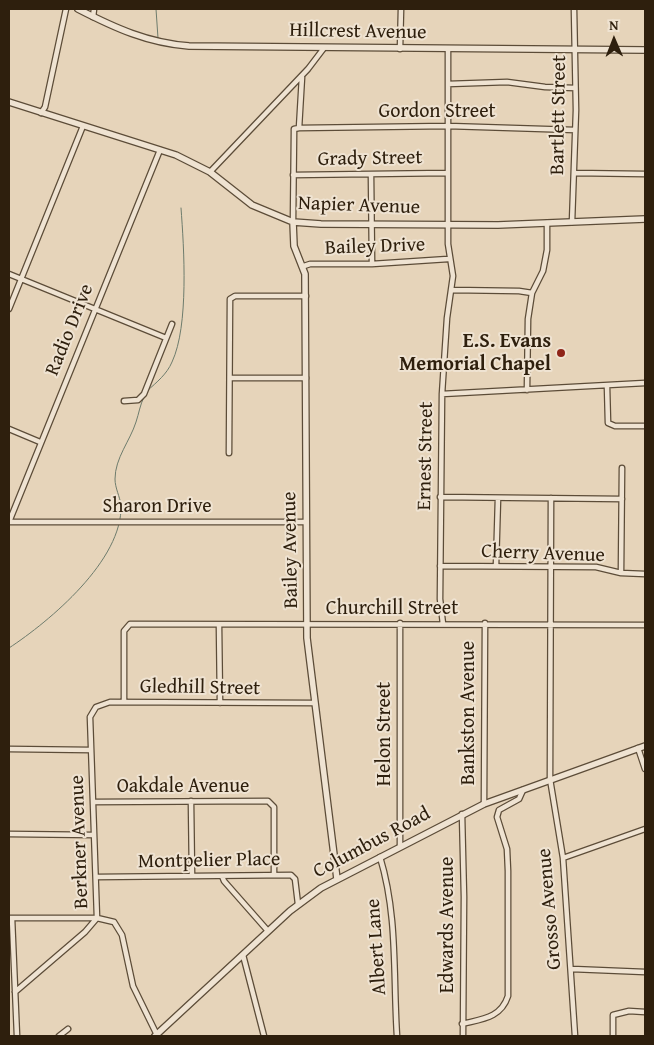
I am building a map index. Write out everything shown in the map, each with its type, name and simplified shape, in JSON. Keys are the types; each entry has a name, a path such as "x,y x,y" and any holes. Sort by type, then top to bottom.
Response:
{"street":[{"path":"41,113 45,107 66,9"},
{"name":"Hillcrest Avenue","path":"78,9 133,35 177,45 645,50"},
{"path":"93,16 94,9"},
{"path":"400,48 401,9"},
{"name":"Bartlett Street","path":"572,222 575,130 574,9"},
{"path":"210,172 302,76 324,48"},
{"name":"Ernest Street","path":"443,624 441,616 440,566 442,394 447,318 452,290 452,269 448,259 448,49"},
{"path":"293,222 294,129 299,128 302,76"},
{"path":"448,84 507,82 545,87 575,88"},
{"name":"Napier Avenue","path":"9,102 160,150 210,172 252,206 293,222 448,225 547,224 645,219"},
{"path":"9,309 83,126"},
{"name":"Gordon Street","path":"299,128 448,126 575,130"},
{"name":"Radio Drive","path":"9,522 160,150"},
{"name":"Grady Street","path":"293,175 448,173"},
{"path":"371,174 372,264"},
{"path":"574,174 645,174"},
{"name":"Bailey Avenue","path":"293,222 294,246 304,266 306,296 308,624 315,704 337,879"},
{"path":"527,390 528,319 532,294 543,271 547,250 547,224"},
{"name":"Bailey Drive","path":"304,266 310,264 372,264 448,259"},
{"path":"9,274 166,338"},
{"path":"452,290 519,291 532,294"},
{"path":"229,453 231,297 306,296"},
{"path":"124,402 138,400 144,394 172,324"},
{"path":"230,378 306,378"},
{"path":"442,394 645,383"},
{"path":"607,386 607,418 610,425 645,426"},
{"path":"9,429 40,442"},
{"path":"621,573 622,468"},
{"path":"440,497 622,499"},
{"path":"496,566 498,498"},
{"name":"Grosso Avenue","path":"551,498 550,779 563,858 572,968 575,1036"},
{"name":"Sharon Drive","path":"9,522 306,522"},
{"name":"Cherry Avenue","path":"440,566 596,567 621,573 645,574"},
{"name":"Helon Street","path":"400,623 400,845"},
{"name":"Bankston Avenue","path":"484,804 485,623"},
{"name":"Churchill Street","path":"124,702 124,631 126,626 130,624 550,623 645,625"},
{"path":"219,624 220,703"},
{"name":"Gledhill Street","path":"91,715 92,710 99,704 124,702 315,704"},
{"name":"Berkner Avenue","path":"91,715 97,918 109,919 120,930 133,986 156,1036"},
{"name":"Columbus Road","path":"156,1036 298,904 337,879 400,845 484,804 523,788 645,746"},
{"path":"638,748 645,769"},
{"path":"9,749 91,750"},
{"path":"462,1024 497,1014 506,1003 508,996 508,864 497,817 499,810 519,798 523,788"},
{"path":"191,801 192,876"},
{"name":"Oakdale Avenue","path":"93,802 266,801 272,804 274,818 274,875"},
{"name":"Edwards Avenue","path":"462,814 464,897 463,1036"},
{"path":"563,858 645,829"},
{"path":"9,834 94,835"},
{"name":"Albert Lane","path":"380,857 391,907 396,958 397,1036"},
{"name":"Montpelier Place","path":"96,877 289,875 294,877 298,904"},
{"path":"222,876 224,882 268,932"},
{"path":"17,1036 16,992 10,918 97,918"},
{"path":"16,992 85,932 97,918"},
{"path":"243,955 264,1036"},
{"path":"572,968 645,972"},
{"path":"613,1036 613,1015 629,1011 645,1012"},
{"path":"59,1036 68,1029"}],"waterway":[{"path":"156,9 158,38"},
{"path":"147,391 161,378 170,366 181,328 184,286 181,208"},
{"path":"9,648 63,605 81,587 110,547 118,526 121,505 115,482 117,464 133,429 144,397"}],"place":[{"name":"E.S. Evans Memorial Chapel","path":"561,353"}]}
